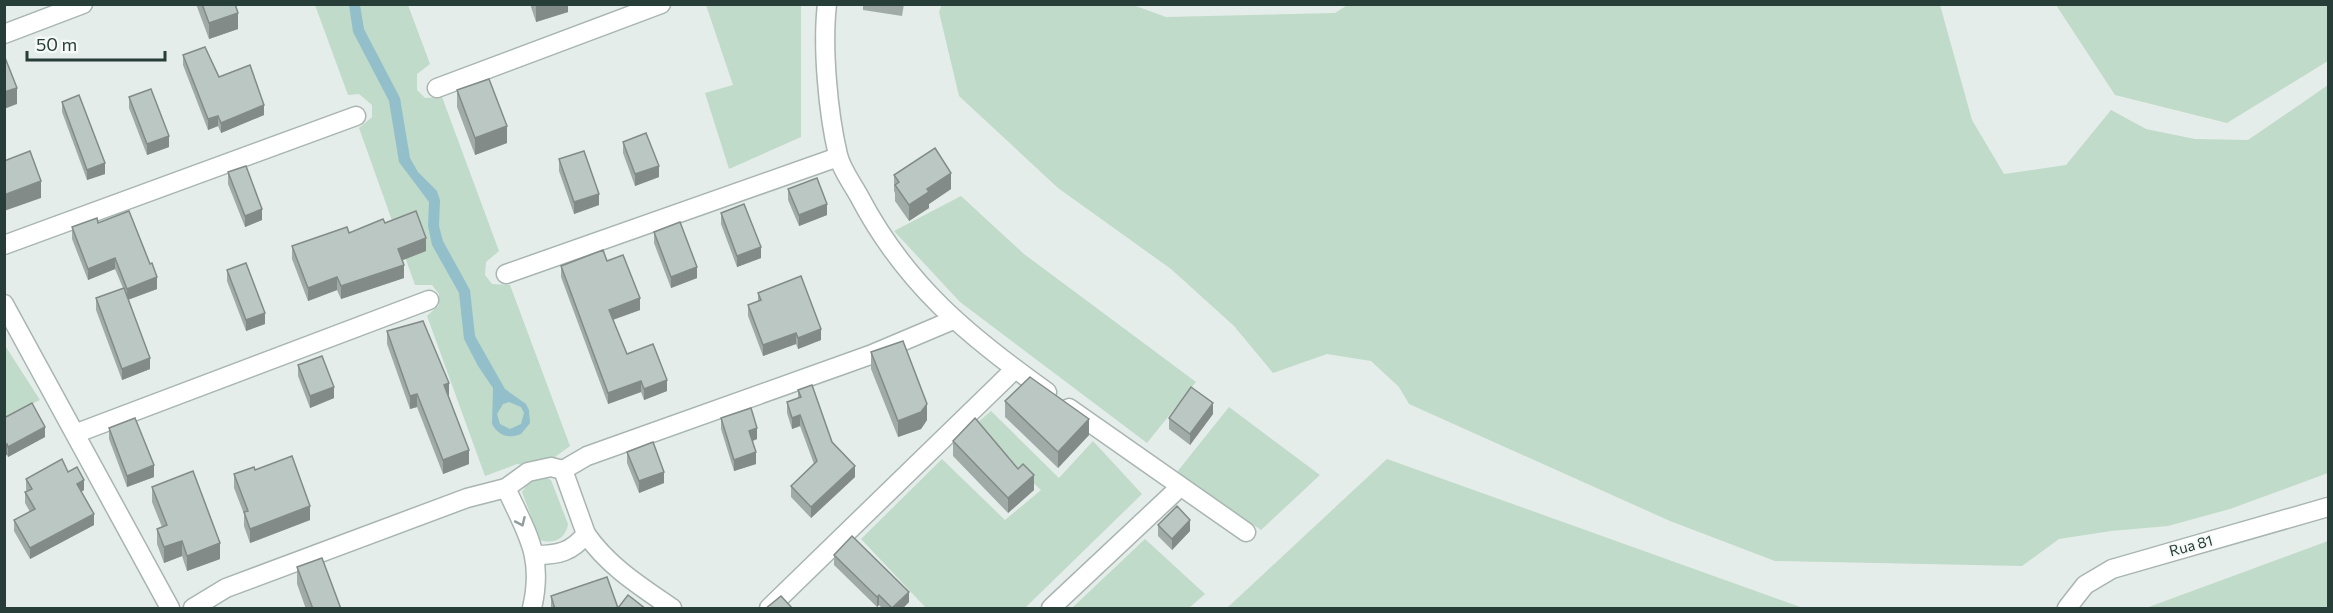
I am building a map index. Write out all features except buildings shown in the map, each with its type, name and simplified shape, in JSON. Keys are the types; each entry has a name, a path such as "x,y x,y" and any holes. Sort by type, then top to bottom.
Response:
{"street":[{"path":"4,34 83,4"},
{"path":"437,88 662,4"},
{"path":"827,4 827,73 838,157 870,218 901,265 953,320 1015,369 1179,487 1246,532"},
{"path":"4,245 356,116"},
{"path":"506,274 838,157"},
{"path":"77,433 429,300"},
{"path":"4,303 77,433 171,609"},
{"path":"193,609 201,601 236,584 467,498 506,488 528,472 540,468 563,470 587,456 870,355 953,320"},
{"path":"769,609 1015,369"},
{"path":"563,470 586,534 599,553 614,567 672,609"},
{"path":"1051,609 1179,487"},
{"path":"506,488 536,555 532,609"},
{"name":"Rua 81","path":"2067,609 2085,585 2112,569 2328,507"},
{"path":"536,555 556,555 568,551 577,545 586,534"}],"green space":[{"path":"942,4 1133,5 1166,17 1335,13 1349,4 1940,5 1972,120 2004,174 2066,165 2111,110 2146,129 2195,139 2248,140 2328,85 2328,473 2230,509 2168,526 2059,539 2022,566 1775,561 1670,521 1409,404 1399,387 1371,361 1327,354 1273,373 1234,326 1171,269 1058,188 959,96 939,12"},
{"path":"315,5 408,5 430,64 417,74 417,90 425,98 442,97 499,251 486,262 485,275 492,284 510,285 570,446 540,468 517,464 485,476 427,316 439,305 439,294 432,285 415,285 359,128 372,117 372,105 359,94 348,95"},
{"path":"706,5 801,5 801,137 729,169 705,93 733,85"},
{"path":"2056,5 2328,5 2328,61 2227,123 2115,95"},
{"path":"961,196 1024,254 1196,382 1147,443 960,302 894,231"},
{"path":"4,344 40,400 5,417 4,417"},
{"path":"1229,407 1320,475 1261,530 1177,472"},
{"path":"991,411 1059,478 1093,441 1142,494 1025,608 926,608 861,539 942,459 1005,520 1041,490 972,427"},
{"path":"1387,459 1803,608 1227,608"},
{"path":"546,477 551,480 568,524 562,537 550,542 540,540 522,492 531,479"},
{"path":"1145,539 1205,594 1189,608 1072,608"},
{"path":"2328,541 2328,608 2146,608"}],"water":[{"path":"349,5 360,5 364,29 400,98 410,158 418,172 437,191 440,200 439,226 443,241 470,290 475,336 505,389 526,404 529,410 530,423 521,434 504,435 492,424 493,388 464,339 459,293 432,245 428,226 429,202 399,162 389,101 353,32","holes":["509,402 521,407 524,413 521,424 510,429 500,424 497,414 503,404"]}]}
